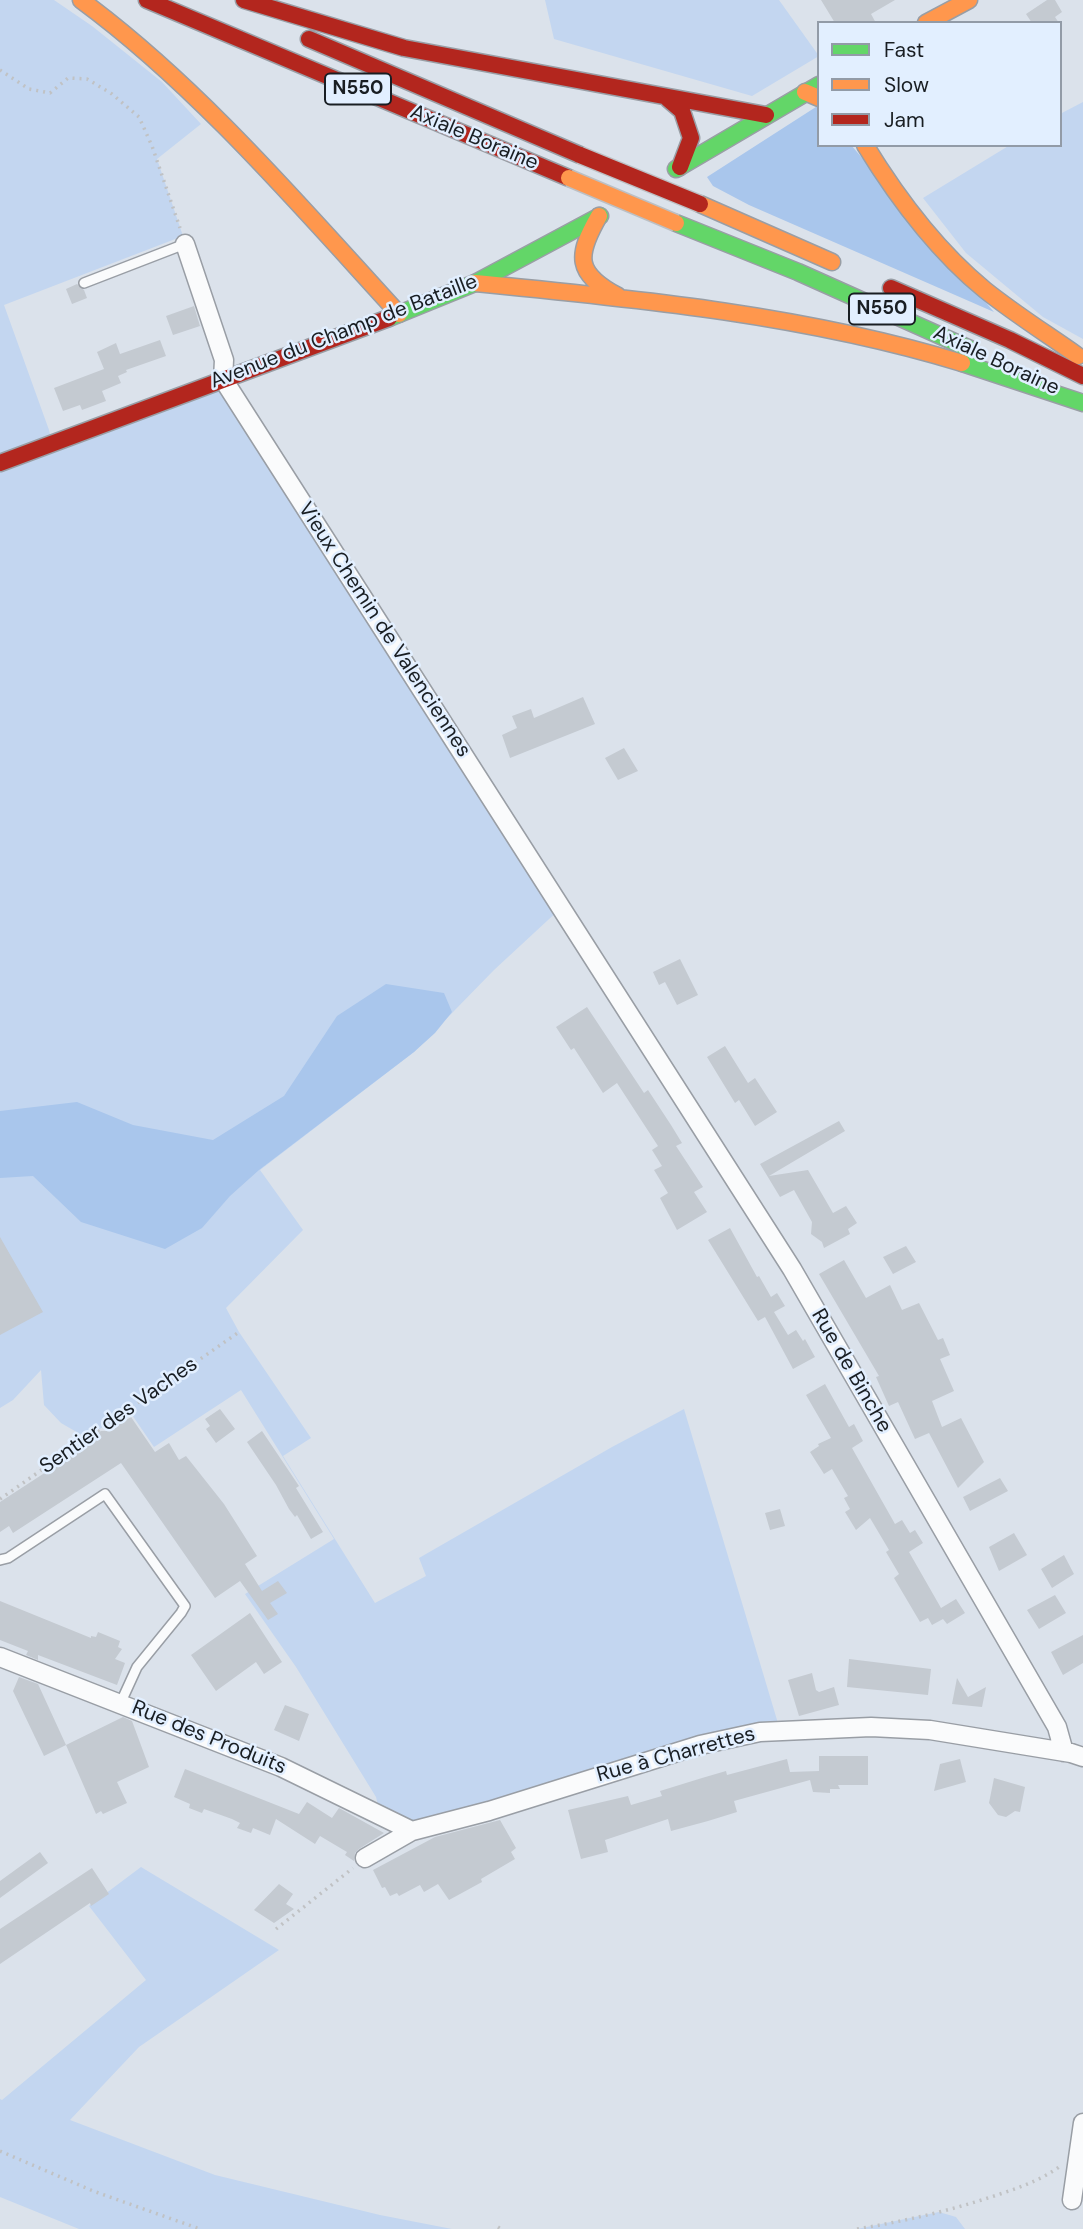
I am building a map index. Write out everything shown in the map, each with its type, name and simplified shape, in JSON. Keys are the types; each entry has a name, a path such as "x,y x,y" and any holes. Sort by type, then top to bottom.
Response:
{"main road":[{"path":"81,0 151,55 309,215 399,314"},
{"name":"Axiale Boraine","path":"147,0 798,272 895,314 1083,403"},
{"path":"930,21 969,0"},
{"path":"237,3 404,48 765,116"},
{"name":"Axiale Boraine","path":"237,3 580,155 849,269"},
{"name":"Avenue du Champ de Bataille","path":"0,463 475,283 599,216 765,116 814,92"},
{"path":"668,99 682,111 691,138 680,167"},
{"path":"866,147 908,212 975,281 1083,360"},
{"path":"599,216 584,240 581,253 584,266 589,278 598,287 618,296"},
{"name":"Axiale Boraine","path":"873,280 1010,340 1083,376"},
{"path":"475,283 618,296 794,323 886,342 970,365 1083,403"}],"street":[{"name":"Vieux Chemin de Valenciennes","path":"186,244 224,360 223,379 621,999"},
{"name":"Rue de Binche","path":"621,999 792,1269 1075,1757"},
{"name":"Rue des Produits","path":"0,1657 281,1766 412,1831"},
{"name":"Rue à Charrettes","path":"365,1858 412,1831 489,1811 700,1745 760,1732 871,1727 930,1730 1075,1757"},
{"path":"1072,2200 1083,2123"}],"lane":[{"path":"84,283 186,244"},
{"path":"0,1560 8,1558 105,1494 185,1606 137,1667 121,1702"}],"path":[{"path":"0,69 29,89 50,93 68,78 87,79 112,94 139,117 152,146 186,244"},
{"name":"Sentier des Vaches","path":"0,1499 239,1332"},
{"path":"276,1929 365,1858"},
{"path":"0,2151 93,2191 200,2229"},
{"path":"857,2229 905,2221 964,2206 1040,2180 1079,2155"}],"shaded area":[{"path":"0,0 54,0 92,26 162,82 201,124 157,159 183,236 4,305 52,443 223,379 561,908 494,970 414,1052 260,1170 303,1230 226,1308 239,1332 311,1438 283,1456 375,1603 426,1576 419,1558 612,1447 684,1409 780,1730 412,1831 381,1817 376,1797 296,1667 245,1594 334,1539 241,1390 154,1447 128,1409 87,1438 61,1423 44,1405 41,1370 13,1400 0,1408"},
{"path":"545,0 779,0 817,53 817,57 752,96 554,39"},
{"path":"1083,102 1083,339 1043,317 966,253 923,198 1007,147 1062,147 1062,113"},
{"path":"817,106 817,147 853,147 994,312 749,205 713,186 707,177"},
{"path":"386,984 444,993 452,1012 435,1033 414,1052 259,1170 230,1196 202,1228 165,1249 81,1222 33,1176 0,1178 0,1111 77,1102 133,1125 213,1140 284,1096 337,1016"},
{"path":"141,1867 279,1950 139,2047 70,2120 215,2175 380,2215 452,2229 79,2229 0,2197 0,2099 146,1980 89,1906"},
{"path":"939,2212 956,2217 965,2229 857,2229"}],"building":[{"path":"821,0 895,0 871,14 875,21 834,21"},
{"path":"1047,0 1055,0 1062,12 1055,17 1058,21 1031,21 1026,14"},
{"path":"77,284 84,290 87,298 72,304 66,289"},
{"path":"194,306 200,326 173,335 166,316"},
{"path":"160,340 166,356 126,370 127,372 118,376 121,383 102,391 106,401 82,410 80,405 63,411 54,388 104,369 97,352 116,343 120,354"},
{"path":"583,697 595,724 510,758 502,735 517,728 512,716 531,709 534,718"},
{"path":"624,748 638,771 618,780 605,758"},
{"path":"680,959 698,995 677,1005 665,982 659,985 653,972"},
{"path":"587,1007 644,1093 648,1090 671,1125 682,1143 676,1146 703,1187 694,1192 707,1212 677,1230 660,1198 668,1193 654,1170 662,1166 652,1150 658,1146 617,1083 603,1093 574,1048 571,1050 556,1027"},
{"path":"725,1046 748,1083 755,1078 777,1112 755,1126 739,1100 735,1103 707,1057"},
{"path":"839,1121 845,1131 769,1176 808,1170 833,1213 846,1206 857,1223 848,1229 850,1234 824,1248 822,1242 811,1234 812,1222 794,1190 780,1197 760,1164"},
{"path":"730,1228 771,1297 777,1293 785,1306 774,1312 788,1335 796,1330 803,1341 805,1339 815,1357 793,1369 765,1317 758,1321 708,1240"},
{"path":"0,1237 43,1312 0,1335"},
{"path":"906,1246 916,1262 893,1274 883,1257"},
{"path":"844,1260 866,1298 890,1285 902,1310 919,1303 938,1340 943,1338 950,1355 940,1359 954,1391 932,1401 942,1427 961,1418 984,1462 958,1488 929,1433 915,1439 898,1402 889,1406 876,1377 879,1376 819,1274"},
{"path":"825,1384 849,1427 854,1424 863,1441 852,1448 895,1524 902,1520 910,1533 915,1530 923,1543 909,1552 941,1608 956,1599 965,1613 947,1624 943,1619 932,1625 928,1618 920,1622 894,1578 899,1574 886,1552 889,1550 870,1518 856,1530 845,1512 850,1509 844,1498 848,1496 832,1469 824,1474 810,1452 819,1446 818,1444 831,1438 806,1395"},
{"path":"220,1409 235,1429 216,1443 206,1429 210,1426 205,1419"},
{"path":"131,1417 155,1452 169,1443 179,1460 186,1456 224,1504 257,1556 245,1564 262,1591 278,1581 287,1593 270,1603 278,1614 268,1620 240,1581 215,1598 121,1463 13,1533 9,1526 0,1532 0,1502 86,1446 83,1443 101,1431 109,1431"},
{"path":"262,1431 299,1486 296,1488 323,1532 311,1539 247,1442"},
{"path":"1000,1478 1008,1491 970,1511 963,1497"},
{"path":"780,1509 785,1526 770,1530 765,1513"},
{"path":"1014,1533 1027,1555 999,1571 989,1547"},
{"path":"1064,1555 1074,1574 1052,1588 1041,1569"},
{"path":"1055,1595 1066,1613 1039,1629 1027,1610"},
{"path":"0,1601 91,1638 96,1637 98,1632 120,1641 118,1647 122,1649 115,1659 125,1663 117,1685 38,1655 38,1660 26,1655 28,1651 0,1640"},
{"path":"250,1613 282,1662 264,1674 256,1662 216,1691 191,1655"},
{"path":"1083,1635 1083,1663 1063,1675 1051,1652"},
{"path":"849,1659 931,1669 928,1695 847,1687"},
{"path":"812,1673 816,1690 819,1692 834,1687 839,1705 799,1716 788,1680"},
{"path":"19,1677 38,1684 66,1745 44,1756 13,1691"},
{"path":"957,1678 968,1697 986,1687 982,1707 952,1704"},
{"path":"285,1705 309,1714 299,1741 274,1730"},
{"path":"123,1717 132,1721 149,1767 117,1782 127,1803 103,1814 101,1811 96,1814 66,1745"},
{"path":"819,1756 868,1756 868,1785 838,1785 840,1789 830,1789 830,1793 813,1792 810,1780 734,1801 737,1812 708,1821 671,1831 668,1819 605,1840 608,1852 581,1859 568,1810 628,1796 631,1805 662,1796 660,1791 702,1778 726,1771 727,1775 787,1759 790,1772 819,1771"},
{"path":"960,1759 966,1782 934,1791 940,1764"},
{"path":"185,1769 299,1814 307,1802 332,1818 339,1808 384,1833 359,1849 355,1853 354,1861 345,1855 347,1852 320,1836 315,1844 276,1819 270,1835 253,1828 251,1833 237,1828 240,1823 232,1819 204,1809 202,1813 189,1808 190,1804 174,1797"},
{"path":"994,1778 1025,1787 1020,1812 1015,1811 1006,1817 998,1815 989,1803"},
{"path":"500,1820 516,1848 511,1852 515,1859 481,1879 482,1882 449,1900 438,1884 424,1892 420,1885 399,1896 397,1893 390,1896 385,1887 382,1888 373,1870 435,1837"},
{"path":"40,1852 48,1863 0,1898 0,1881"},
{"path":"92,1868 109,1894 91,1906 90,1903 0,1964 0,1929"},
{"path":"279,1884 293,1894 286,1904 294,1909 274,1923 254,1910"}],"traffic: fast":[{"path":"676,169 817,86"},
{"path":"389,318 475,283 600,216"},
{"path":"676,223 798,272 970,349"},
{"path":"962,363 1083,403"}],"traffic: slow":[{"path":"81,0 166,70 207,109 286,190 399,314"},
{"path":"930,21 969,0"},
{"path":"805,92 817,97"},
{"path":"866,147 905,204 950,258 996,299 1078,356"},
{"path":"569,178 676,223"},
{"path":"700,204 832,262"},
{"path":"599,216 586,242 584,262 594,279 618,296"},
{"path":"475,283 659,303 782,321 843,332 962,363"}],"traffic: jam":[{"path":"147,0 569,178"},
{"path":"244,0 404,48 766,115"},
{"path":"309,39 580,155"},
{"path":"668,99 682,111 691,138 680,167"},
{"path":"580,155 700,204"},
{"path":"891,288 1010,340 1083,376"},
{"path":"0,463 389,318"}]}
